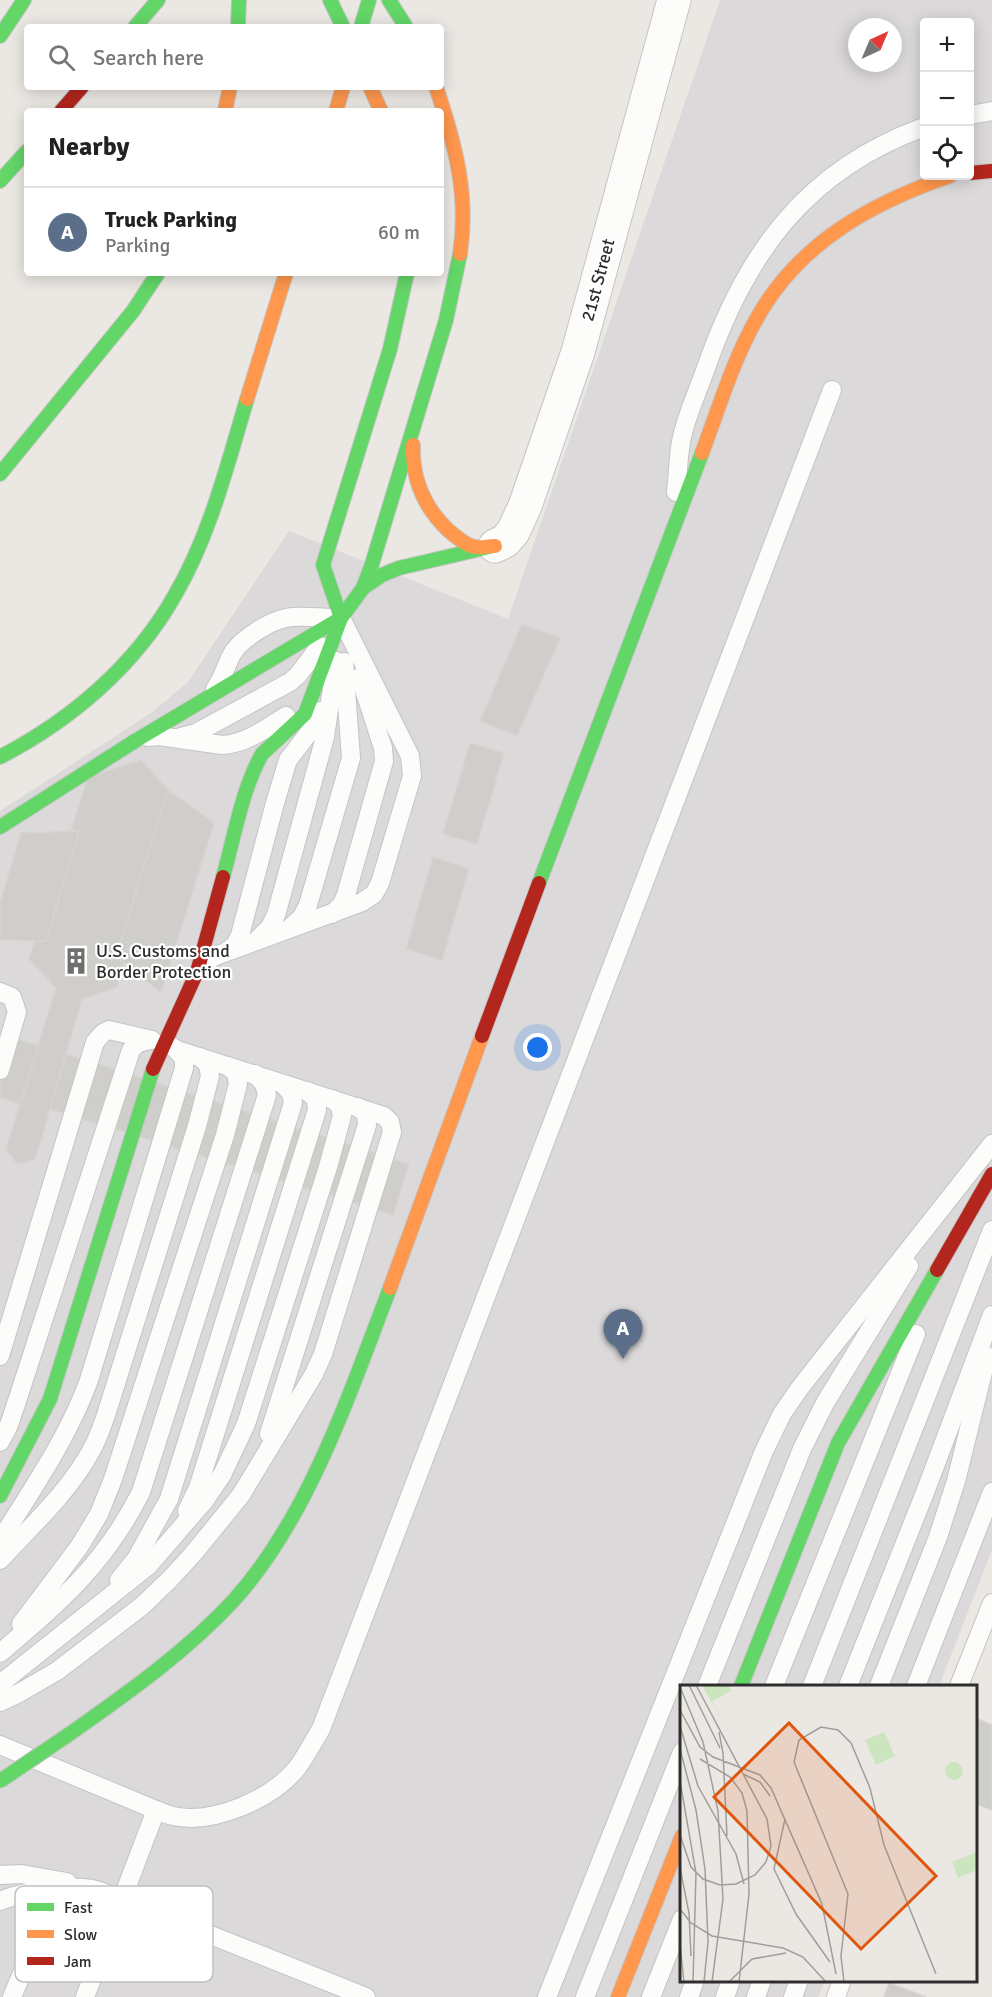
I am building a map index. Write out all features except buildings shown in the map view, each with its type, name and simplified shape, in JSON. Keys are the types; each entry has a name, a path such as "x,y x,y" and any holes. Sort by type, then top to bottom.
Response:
{"highway":[{"path":"0,36 24,0"},
{"path":"138,24 158,0"},
{"path":"238,24 239,0"},
{"path":"330,0 342,24"},
{"path":"362,24 369,0"},
{"path":"389,0 404,24"},
{"path":"406,0 413,24"},
{"path":"64,108 80,90"},
{"path":"226,108 229,90"},
{"path":"337,108 342,90"},
{"path":"371,90 380,108"},
{"path":"437,90 443,108"},
{"path":"0,1496 33,1436 50,1399 142,1102 169,1031 197,972 246,794 258,761 262,754 305,714 341,618 363,588 447,321 457,275 462,237 463,194 459,160 444,112"},
{"path":"0,181 24,153"},
{"path":"974,173 992,171"},
{"path":"0,1781 138,1686 179,1654 245,1586 276,1544 308,1488 330,1442 411,1234 492,1009 673,526 735,366 755,321 772,293 799,260 831,232 872,207 912,188 937,180"},
{"path":"0,474 133,311 156,276"},
{"path":"0,757 26,744 74,709 106,681 143,640 174,597 196,554 216,504 285,276"},
{"path":"341,618 323,565 390,348 406,276"},
{"path":"423,393 414,435 412,459 417,484 430,511 458,538 474,547 495,546"},
{"path":"363,588 382,575 399,568 495,546"},
{"path":"0,827 135,741 341,618"},
{"path":"741,1685 838,1443 992,1174"},
{"path":"618,1997 680,1839"}],"street":[{"name":"21st Street","path":"495,546 513,532 525,506 578,352 674,0"}],"lane":[{"path":"974,114 992,111"},
{"path":"673,526 681,440 721,326 753,265 777,229 836,174 864,155 899,137 920,129"},
{"path":"0,1746 156,1810 173,1816 190,1818 214,1815 261,1798 282,1784 298,1767 321,1729 832,390"},
{"path":"207,697 223,677 230,659 244,640 274,622 286,618 341,618"},
{"path":"135,741 147,737 172,738 232,745 285,716 300,699 341,618"},
{"path":"172,738 196,733 290,682 298,675 341,618"},
{"path":"197,972 213,957 362,903 374,894 380,883 412,776 412,765 410,756 341,618"},
{"path":"331,914 342,904 346,895 385,755 341,618"},
{"path":"287,931 302,916 308,905 351,758 341,618"},
{"path":"256,940 270,927 276,915 325,737 341,618"},
{"path":"224,953 235,945 240,935 274,803 288,760 318,721 341,618"},
{"path":"0,992 12,997 17,1012 0,1070"},
{"path":"0,1356 95,1042 109,1030 149,1040"},
{"path":"0,1442 16,1405 131,1050 138,1043 161,1038 169,1031"},
{"path":"0,1541 62,1441 77,1413 85,1391 184,1068 184,1058 170,1043 169,1031"},
{"path":"0,1702 57,1671 142,1606 193,1554 241,1495 314,1374 323,1354 392,1132 387,1118 177,1050"},
{"path":"0,1560 80,1468 92,1449 106,1415 197,1126 210,1076 208,1065 200,1057"},
{"path":"0,1653 79,1547 99,1514 113,1479 225,1135 238,1084 236,1073 228,1066"},
{"path":"0,1653 85,1577 127,1520 141,1492 267,1095 264,1084 255,1074"},
{"path":"85,1617 136,1559 169,1499 293,1103 291,1093 283,1084"},
{"path":"148,1566 188,1510 198,1488 317,1110 316,1100 307,1091"},
{"path":"0,1684 148,1566 205,1500 222,1475 246,1424 342,1116 340,1106 332,1099"},
{"path":"241,1495 274,1421 353,1174 368,1119 358,1107"},
{"path":"547,1997 759,1462 782,1414 799,1389 992,1144"},
{"path":"708,1685 802,1449 825,1403 950,1198"},
{"path":"812,1685 992,1230"},
{"path":"774,1685 861,1466 957,1236"},
{"path":"848,1685 992,1315"},
{"path":"879,1685 938,1537 956,1481 992,1336"},
{"path":"916,1685 992,1492"},
{"path":"959,1685 992,1603"},
{"path":"585,1997 680,1755"},
{"path":"113,1886 156,1810"},
{"path":"0,1875 21,1874 82,1886"},
{"path":"0,1901 15,1896"},
{"path":"651,1997 680,1922"},
{"path":"213,1937 366,1997"},
{"path":"12,1997 18,1982"},
{"path":"85,1997 88,1982"},
{"path":"689,1997 694,1982"},
{"path":"725,1997 730,1982"},
{"path":"756,1997 761,1982"},
{"path":"793,1997 798,1982"},
{"path":"836,1997 841,1982"}],"shaded area":[{"path":"720,0 992,0 992,1550 939,1685 680,1685 680,1982 825,1982 818,1997 0,1997 0,811 151,713 188,682 289,531 508,619"}],"traffic: fast":[{"path":"0,36 24,0"},
{"path":"138,24 158,0"},
{"path":"238,24 239,0"},
{"path":"330,0 342,24"},
{"path":"362,24 369,0"},
{"path":"389,0 404,24"},
{"path":"0,181 24,154"},
{"path":"223,877 244,798 255,768 262,754 305,714 341,618 363,588 446,320 460,254"},
{"path":"0,474 133,311 156,276"},
{"path":"341,618 323,565 390,349 406,276"},
{"path":"0,757 52,726 99,689 121,668 159,621 187,572 208,524 247,399"},
{"path":"539,883 702,453"},
{"path":"363,588 382,575 399,568 489,547"},
{"path":"0,827 135,741 341,618"},
{"path":"0,1496 50,1399 153,1069"},
{"path":"741,1685 838,1443 937,1270"},
{"path":"68,1735 196,1638 234,1600 261,1567 306,1492 325,1452 390,1288"},
{"path":"0,1781 68,1735"}],"traffic: slow":[{"path":"226,108 229,90"},
{"path":"337,108 342,90"},
{"path":"371,90 380,108"},
{"path":"437,90 443,108"},
{"path":"444,112 454,149 461,190 463,211 460,254"},
{"path":"702,453 748,334 774,291 794,268 816,247 865,213 892,199 939,180"},
{"path":"247,399 285,276"},
{"path":"413,445 417,480 432,512 453,535 468,545 495,546"},
{"path":"390,1288 482,1036"},
{"path":"618,1997 680,1841"}],"traffic: jam":[{"path":"64,108 79,90"},
{"path":"974,173 992,171"},
{"path":"153,1069 197,972 223,877"},
{"path":"482,1036 539,883"},
{"path":"937,1270 992,1174"}],"place":[{"name":"U.S. Customs and Border Protection","path":"76,961"},
{"name":"Truck Parking","path":"623,1359"}]}
